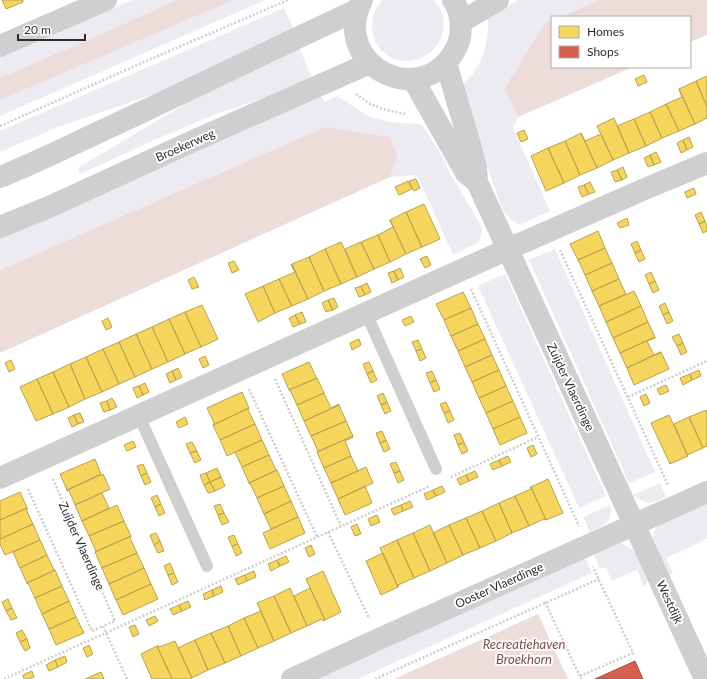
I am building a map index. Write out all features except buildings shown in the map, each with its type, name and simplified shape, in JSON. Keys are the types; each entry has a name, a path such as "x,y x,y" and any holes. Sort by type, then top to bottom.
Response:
{"street":[{"path":"360,5 355,22 355,33 360,50 370,64 382,73 397,78 413,79 428,75 442,67 453,54 460,39 461,22 456,4 453,0"},
{"path":"461,22 498,0"},
{"path":"0,46 94,2"},
{"path":"0,177 168,101 324,26 360,5"},
{"name":"Zuijder Vlaerdinge","path":"446,63 476,167 477,182 634,525"},
{"name":"Broekerweg","path":"0,227 60,202 191,142 370,64"},
{"name":"Zuijder Vlaerdinge","path":"413,79 466,173 477,182"},
{"path":"0,478 508,249 707,163"},
{"name":"Ooster Vlaerdinge","path":"292,679 535,568 707,492"},
{"name":"Westdijk","path":"634,525 705,679"}],"lane":[{"path":"366,313 436,468"},
{"path":"139,416 207,566"}],"path":[{"path":"0,126 288,0"},
{"path":"356,93 370,104 386,110 406,114 430,109"},
{"path":"551,230 661,469"},
{"path":"463,270 571,509"},
{"path":"265,359 341,526"},
{"path":"628,397 707,361"},
{"path":"240,370 317,537"},
{"path":"447,478 538,437"},
{"name":"Zuijder Vlaerdinge","path":"44,458 115,621 103,626"},
{"path":"20,469 92,631 103,626 127,679"},
{"path":"4,679 433,485"},
{"path":"328,532 362,603"},
{"path":"545,602 580,678 633,653 595,569"},
{"path":"375,679 599,579"}],"shaded area":[{"path":"132,0 265,0 0,116 0,58"},
{"path":"383,0 433,0 439,7 443,16 444,26 442,35 432,51 416,60 406,61 388,56 381,50 373,34 372,20 377,7"},
{"path":"518,0 599,0 562,16 551,16 551,20 545,23 504,89 518,117 513,128 550,211 519,225 510,219 502,209 460,87 474,72 483,55 487,37 488,17"},
{"path":"284,8 294,30 154,94 58,127 0,152 0,131"},
{"path":"298,45 313,80 216,114 80,174 78,168 190,101"},
{"path":"319,94 325,102 337,96 370,117 390,122 419,124 423,126 445,161 447,168 480,224 482,230 479,242 453,255 417,175 390,177 398,156 325,127 0,270 0,238"},
{"path":"555,249 655,472 629,483 529,260"},
{"path":"505,274 606,496 579,508 478,286"},
{"path":"660,483 666,497 652,502 645,502 633,495"},
{"path":"707,502 707,539 666,558 673,573 667,576 654,544 653,536 655,530 659,524"},
{"path":"610,505 611,511 609,519 606,523 590,532 583,517"},
{"path":"621,543 635,553 641,563 647,579 645,586 637,570 612,581 605,567 600,569 593,553"},
{"path":"585,557 592,573 358,679 316,679"}],"water":[{"path":"177,0 233,0 0,100 0,78"},
{"path":"599,0 707,0 707,35 691,42 691,16 562,16"},
{"path":"551,20 551,68 631,68 518,117 504,89 545,23"},
{"path":"325,127 389,137 398,156 390,177 0,353 0,270"},
{"name":"Recreatiehaven Broekhorn","path":"538,614 568,679 394,679"}]}
